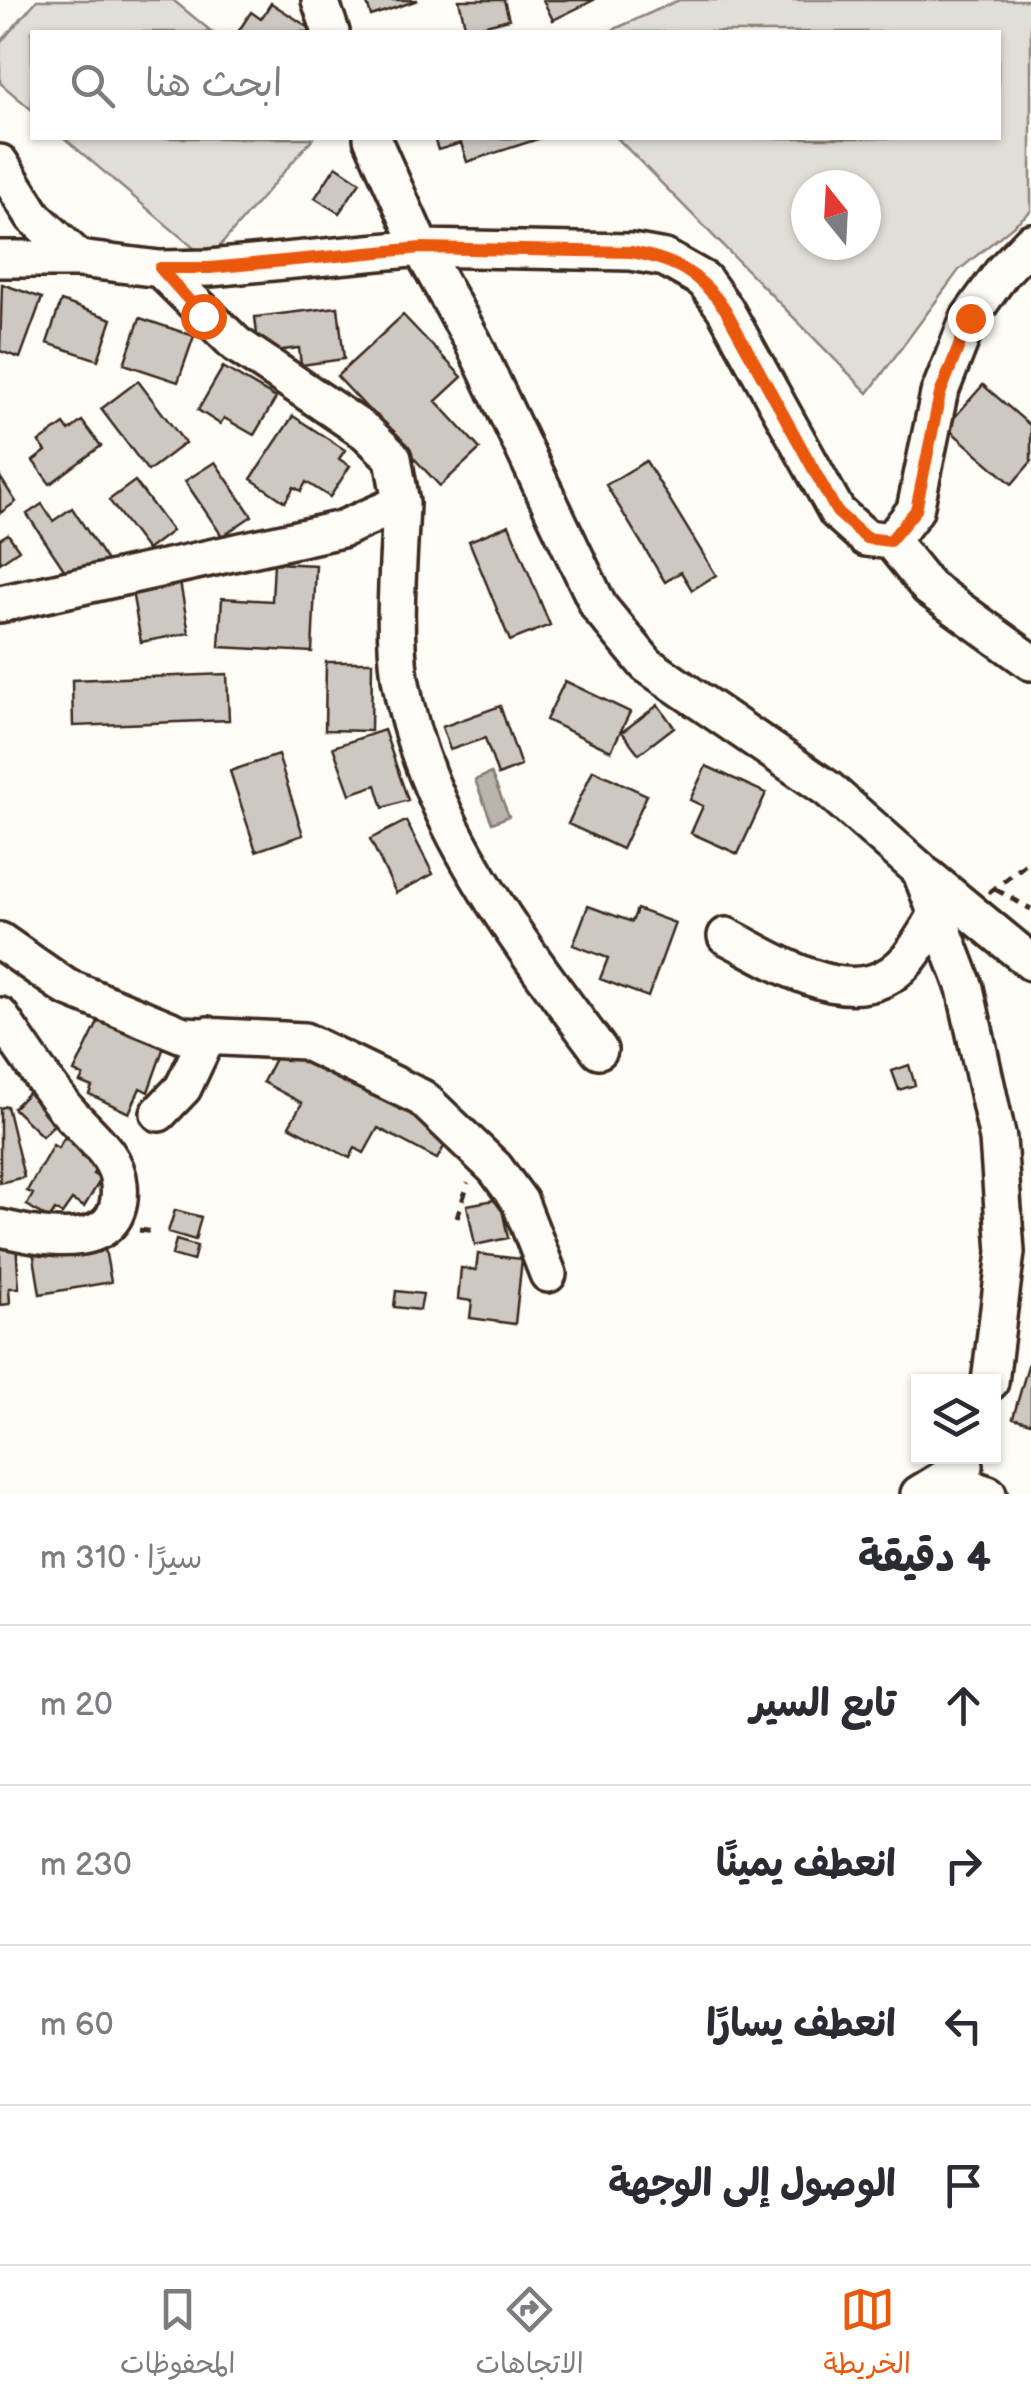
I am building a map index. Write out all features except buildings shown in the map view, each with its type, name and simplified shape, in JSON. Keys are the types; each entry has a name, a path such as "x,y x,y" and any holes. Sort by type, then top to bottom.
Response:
{"street":[{"path":"320,0 330,30"},
{"path":"373,140 421,248 473,342 599,607 627,644 647,665 828,789 1031,962"},
{"path":"0,163 34,217 79,259"},
{"path":"890,541 916,510 940,394 970,318 1003,271 1031,242"},
{"path":"0,260 79,259 160,268 210,268 421,248 631,252 665,258 704,280 725,309 837,512 866,538 890,541 929,588 1031,662"},
{"path":"160,268 236,344 366,432 393,458 401,503 400,672 414,742 511,932 600,1050"},
{"path":"0,604 342,529 401,503"},
{"path":"726,936 808,978 869,986 908,960 966,903"},
{"path":"966,903 965,988 998,1139 1006,1252 991,1374"},
{"path":"0,941 66,986 183,1036 304,1041 422,1098 495,1168 512,1191 548,1274"},
{"path":"0,1016 63,1106 98,1142 120,1184 114,1212 100,1230 76,1240 54,1241 0,1228"},
{"path":"159,1112 183,1088 208,1035"},
{"path":"919,1494 967,1479"}],"path":[{"path":"966,903 1030,863"},
{"path":"966,903 1031,909"}],"shaded area":[{"path":"37,0 173,0 210,30 30,30 30,108 0,83 0,43"},
{"path":"679,0 1031,0 1031,211 959,270 868,393 619,140 1001,140 1001,30 612,30"},
{"path":"66,140 311,140 208,260"},
{"path":"491,773 509,816 492,823 475,780"}],"route":[{"path":"203,316 160,268 210,268 421,248 631,252 665,258 704,280 725,309 837,512 850,528 866,538 890,541 916,510 927,440 947,370 970,318"}]}
